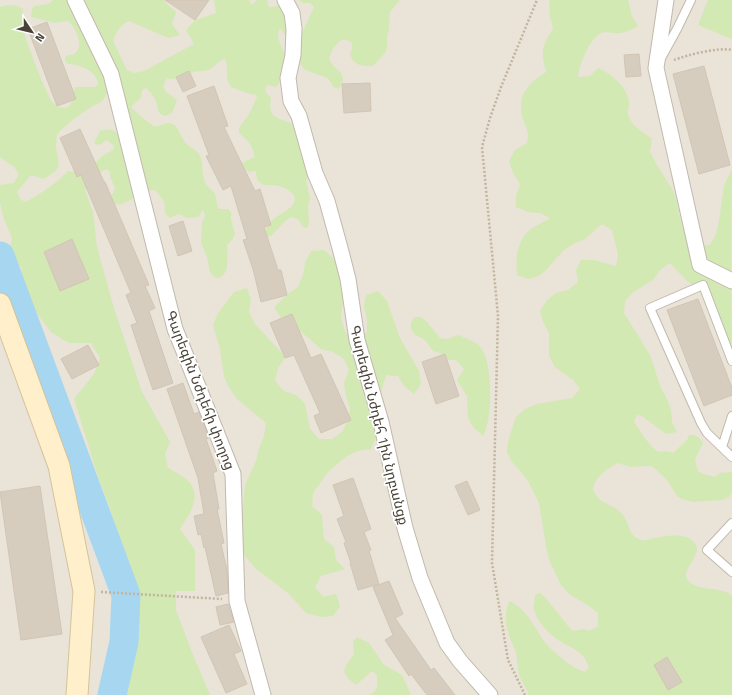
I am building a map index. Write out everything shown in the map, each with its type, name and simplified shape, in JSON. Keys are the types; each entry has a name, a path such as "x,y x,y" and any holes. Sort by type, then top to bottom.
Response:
{"street":[{"name":"Գարեգին Նժդեհի փողոց","path":"75,0 111,74 175,330 233,474 237,601 263,695"},
{"name":"Գարեգին Նժդեհ 1ին նրբանցք","path":"285,0 292,13 294,28 293,55 288,78 292,101 299,116 315,173 327,201 348,279 357,340 381,422 405,528 420,578 447,643 460,661 490,695"},
{"path":"666,0 656,68 700,265 732,281"},
{"path":"0,304 59,466 84,591 77,695"}],"lane":[{"path":"656,68 677,29 690,0"},
{"path":"732,362 703,285 650,308 701,423 707,433 732,457"},
{"path":"722,447 732,416"},
{"path":"732,523 707,550 732,572"}],"path":[{"path":"525,695 508,660 492,562 498,316 482,147 501,87 537,0"},
{"path":"656,68 683,56 732,50"},
{"path":"84,591 209,598"}],"shaded area":[{"path":"0,0 732,0 732,695 0,695"}],"green space":[{"path":"53,0 164,0 176,12 172,24 180,35 168,38 129,21 121,27 114,38 113,41 127,70 135,73 144,71 194,44 186,30 195,20 216,13 214,0 249,0 251,4 253,4 257,0 267,0 269,7 279,6 285,12 289,37 286,36 281,29 279,29 278,35 281,46 288,60 288,70 276,87 267,85 265,91 271,98 270,107 272,114 279,119 292,124 302,144 309,173 306,181 310,198 308,205 309,224 307,228 303,227 298,220 293,217 289,218 272,235 267,237 266,230 268,224 290,208 294,203 295,197 284,187 261,183 258,181 256,171 248,172 242,167 242,163 254,157 254,153 251,146 239,133 239,128 249,114 257,97 255,94 253,95 231,87 227,79 227,66 225,59 209,70 193,72 182,78 167,78 163,86 166,92 177,100 172,113 165,116 160,114 155,99 146,88 142,90 141,97 131,107 154,126 170,123 175,126 185,142 199,154 205,182 215,194 219,209 228,209 231,212 231,220 235,234 227,245 228,260 224,274 217,278 210,272 207,257 201,243 202,223 205,216 203,210 198,217 188,218 178,214 170,218 165,212 164,201 155,190 144,192 125,203 117,205 113,204 111,197 115,189 110,172 107,169 102,171 85,190 93,212 97,247 113,305 142,392 170,442 165,454 168,468 186,479 194,490 195,496 192,508 180,529 195,550 195,591 176,591 176,610 210,695 121,695 122,627 126,595 111,511 98,477 74,399 94,374 100,358 91,343 69,343 52,333 33,309 24,289 21,267 15,262 9,252 12,238 4,219 0,203 0,185 14,183 19,174 14,167 0,157 0,7 12,5 23,9 23,28 27,43 51,100 56,106 66,108 70,106 75,87 95,87 98,84 95,75 87,69 78,65 68,64 65,61 65,56 74,54 78,50 79,46 76,31 68,21 55,23 31,17 34,6 48,4","holes":["110,89 121,139 115,131 100,131 94,143 99,145 107,140 114,146 113,150 102,156 93,166 81,172 68,171 53,184 26,202 21,200 17,192 30,176 43,179 57,169 57,134 77,117 101,102"]},
{"path":"298,0 400,0 390,12 387,48 385,53 373,66 358,64 354,61 350,54 352,43 347,40 341,40 333,48 329,58 343,78 339,89 333,87 328,78 305,70 301,65 299,59 299,40 314,7 310,3 304,3"},
{"path":"549,0 628,0 632,16 638,26 621,33 605,32 595,38 583,58 578,77 590,76 598,68 613,77 622,86 628,96 629,118 631,122 652,139 650,151 655,162 674,192 683,229 690,239 699,246 710,245 716,234 724,185 732,169 732,363 705,294 686,280 670,263 660,270 653,280 633,292 625,301 624,313 650,355 661,388 671,410 672,422 677,432 666,434 642,416 637,415 634,421 635,424 644,437 659,452 673,453 687,440 689,435 697,436 703,443 695,459 698,471 715,477 720,473 732,472 732,492 729,497 722,500 693,502 677,496 667,480 653,467 630,467 618,463 609,468 599,477 593,490 600,500 621,512 632,533 637,538 645,540 663,536 682,536 690,539 695,544 697,549 696,554 687,570 687,579 696,586 722,591 732,596 732,695 529,695 519,675 516,652 509,636 506,624 506,612 509,601 516,604 527,615 549,647 568,663 585,672 589,667 579,652 547,631 541,624 534,611 535,595 540,593 545,597 572,631 584,629 589,631 598,626 598,613 569,594 561,585 547,552 539,503 528,481 507,453 508,441 516,417 525,409 537,404 572,398 580,389 573,380 555,367 549,356 549,333 543,322 540,311 547,300 556,293 568,290 578,282 576,270 581,260 594,260 616,266 618,254 612,230 602,224 585,239 573,244 563,251 539,276 528,279 517,275 516,262 518,250 523,238 531,229 550,218 540,213 528,212 516,207 516,196 520,184 513,173 509,161 515,150 527,143 528,132 524,122 521,105 524,92 533,81 546,72 543,49 553,28 550,17"},
{"path":"708,0 732,0 732,39 698,25"},
{"path":"324,250 333,258 346,282 347,294 342,306 341,319 345,331 352,341 357,340 367,332 367,319 364,307 366,295 378,291 387,301 400,338 419,371 421,384 414,394 404,386 398,376 386,375 379,400 376,437 371,449 358,451 347,456 328,472 313,493 312,506 322,515 324,539 334,547 336,560 345,569 321,576 315,587 323,597 336,594 340,606 333,616 321,617 306,613 288,593 256,569 239,549 245,485 256,461 264,436 266,423 237,399 230,389 224,377 220,349 213,325 218,313 234,292 247,288 251,300 249,312 255,324 285,358 278,368 275,381 284,391 296,395 305,404 310,429 319,439 332,439 342,432 348,420 350,408 344,383 349,370 344,359 333,352 321,349 292,324 281,318 274,307 298,287 303,275 305,263 311,251"},
{"path":"414,317 421,317 440,338 447,339 459,335 474,342 481,348 488,366 490,378 489,417 483,436 470,422 468,416 467,396 457,380 464,369 456,360 449,360 433,351 425,340 414,334 411,329 411,323"},
{"path":"357,637 369,643 384,665 402,675 411,695 369,695 377,688 377,675 372,671 356,685 345,674 345,668 354,655 353,642"}],"building":[{"path":"165,0 209,0 195,20"},
{"path":"47,22 76,99 57,106 28,29"},
{"path":"639,54 641,76 626,77 624,55"},
{"path":"704,66 730,165 699,174 673,74"},
{"path":"189,71 196,86 183,92 176,77"},
{"path":"370,83 371,111 344,113 342,84"},
{"path":"214,86 228,126 224,127 255,191 260,189 271,225 264,227 278,270 281,270 287,295 261,302 253,269 243,240 247,239 231,186 223,190 206,156 209,155 187,96"},
{"path":"80,129 105,182 149,285 145,286 155,308 149,311 173,383 153,390 131,325 137,323 126,295 131,293 81,175 77,177 60,138"},
{"path":"183,221 192,251 178,256 169,226"},
{"path":"72,239 89,279 60,291 44,252"},
{"path":"698,299 732,388 732,395 704,406 667,310"},
{"path":"292,314 311,358 321,354 351,420 321,433 314,416 320,413 294,355 285,358 270,323"},
{"path":"88,345 99,365 72,379 61,359"},
{"path":"445,354 459,396 436,404 422,362"},
{"path":"183,383 194,414 199,412 209,438 206,439 217,471 213,473 219,509 217,509 224,543 221,544 227,570 228,593 216,596 205,547 204,548 201,534 198,535 194,516 204,514 198,478 167,389"},
{"path":"353,478 371,529 364,532 371,550 369,551 379,584 358,590 344,543 346,542 337,519 344,516 333,485"},
{"path":"467,481 480,510 468,515 455,486"},
{"path":"40,486 62,634 21,640 0,492"},
{"path":"389,581 403,614 395,618 431,670 434,668 455,695 427,695 411,674 409,676 385,640 393,635 373,587"},
{"path":"228,604 234,622 220,625 216,607"},
{"path":"229,625 241,651 234,654 247,684 226,693 201,637"},
{"path":"667,657 682,682 668,690 654,665"}],"waterway":[{"path":"0,256 126,595 124,642 112,695"}]}
